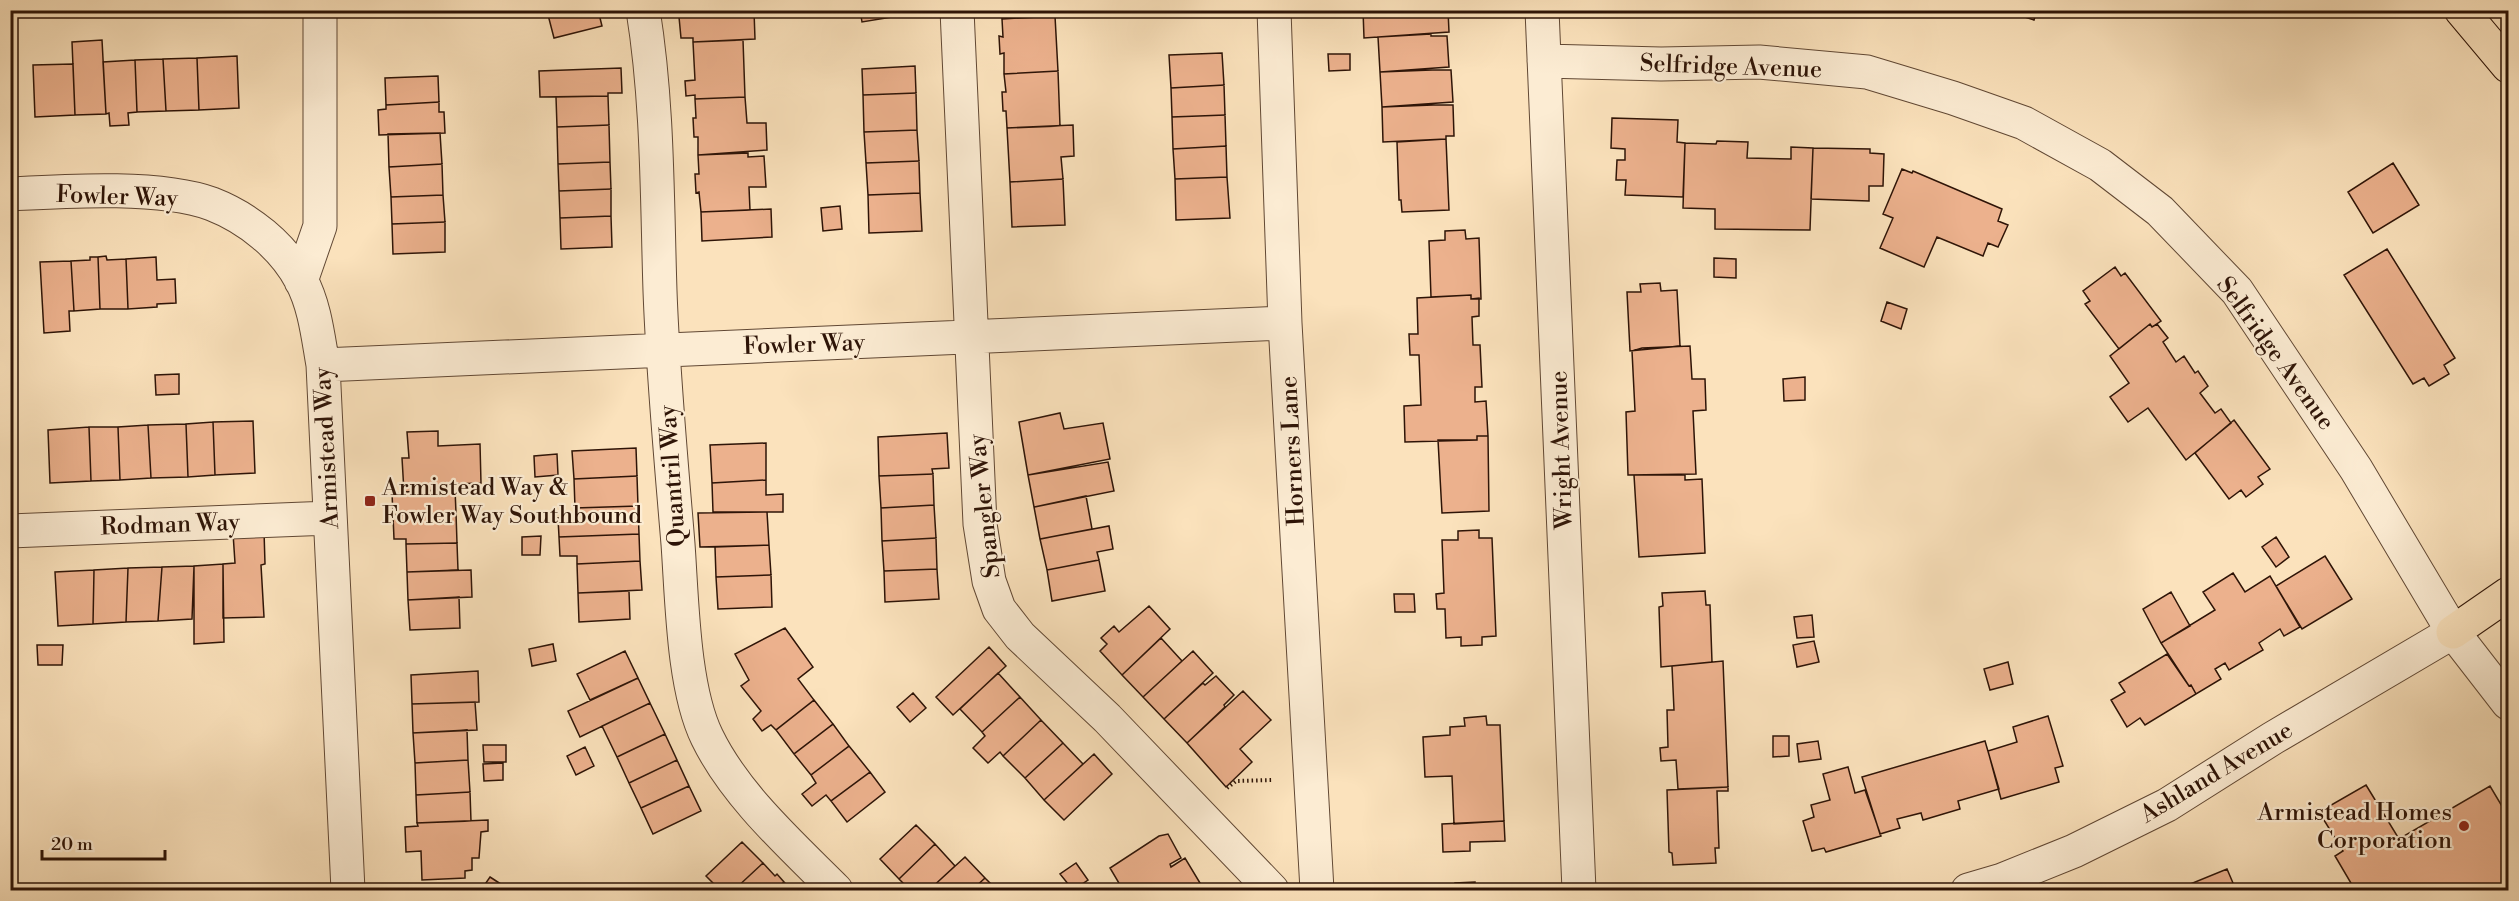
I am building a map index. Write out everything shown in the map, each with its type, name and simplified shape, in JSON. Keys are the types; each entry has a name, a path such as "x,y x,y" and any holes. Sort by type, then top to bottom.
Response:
{"main road":[{"path":"2461,10 2508,66"},
{"path":"2481,10 2508,58"},
{"path":"2453,632 2508,594"},
{"path":"2453,632 2508,613"}],"street":[{"path":"301,281 320,226 320,10"},
{"name":"Quantril Way","path":"643,10 654,117 663,350 682,606 696,709 706,736 724,769 777,830 836,891"},
{"name":"Spangler Way","path":"957,10 980,524 988,581 999,609 1020,636 1107,718 1272,891"},
{"name":"Horners Lane","path":"1274,10 1285,323 1317,891"},
{"name":"Wright Avenue","path":"1542,10 1579,891"},
{"name":"Selfridge Avenue","path":"1544,61 1661,64 1759,62 1867,72 1953,98 2024,123 2100,165 2160,211 2237,291 2309,395 2356,469 2453,632 2508,703"},
{"name":"Fowler Way","path":"10,194 153,193 212,204 252,225 277,247 301,281"},
{"name":"Armistead Way","path":"301,281 314,315 323,365 348,891"},
{"name":"Fowler Way","path":"323,365 1285,323"},
{"name":"Rodman Way","path":"10,531 330,518"},
{"name":"Ashland Avenue","path":"1968,891 2074,851 2167,805 2273,738 2453,632"}],"path":[{"path":"1198,813 1236,781 1277,780"}],"building":[{"path":"598,10 602,26 554,38 547,11"},
{"path":"860,10 922,10 922,12 862,22"},
{"path":"1002,10 1073,10 1073,15 1002,19"},
{"path":"1363,10 1448,10 1449,32 1364,38"},
{"path":"2003,10 2037,10 2034,20"},
{"path":"754,11 755,39 693,42 693,38 681,38 679,17 692,16 692,14"},
{"path":"1055,16 1058,71 1004,74 1004,53 1000,54 999,36 1003,37 1002,19"},
{"path":"1431,34 1431,36 1447,36 1449,67 1380,72 1378,37"},
{"path":"102,40 106,114 75,115 72,42"},
{"path":"743,40 745,97 695,99 695,95 686,96 685,81 695,80 693,42"},
{"path":"1222,53 1224,85 1171,88 1169,55"},
{"path":"1328,54 1350,54 1350,70 1329,71"},
{"path":"237,56 239,108 199,110 197,58"},
{"path":"197,58 199,110 166,111 163,59"},
{"path":"163,59 166,111 137,112 135,60"},
{"path":"135,60 137,112 128,113 129,125 110,126 109,113 106,114 103,62"},
{"path":"73,64 75,115 35,117 33,65"},
{"path":"915,66 916,93 863,95 862,69"},
{"path":"621,68 622,93 608,93 608,96 540,97 539,71"},
{"path":"1451,70 1453,102 1382,107 1380,72"},
{"path":"1058,71 1060,126 1007,128 1006,111 1003,111 1002,92 1006,92 1004,74"},
{"path":"438,76 439,102 386,105 385,78"},
{"path":"1224,85 1225,115 1172,117 1171,88"},
{"path":"916,93 917,130 864,132 863,95"},
{"path":"608,96 609,125 557,127 556,97"},
{"path":"745,97 747,123 766,123 767,150 698,155 698,137 694,137 695,99"},
{"path":"439,102 439,112 444,112 445,133 379,135 378,110 386,109 386,105"},
{"path":"1453,105 1454,136 1446,136 1446,139 1383,142 1382,107"},
{"path":"1225,115 1226,146 1173,149 1172,117"},
{"path":"1612,118 1678,120 1677,142 1685,143 1683,197 1625,195 1626,180 1616,180 1617,160 1625,160 1625,149 1611,148"},
{"path":"609,125 610,162 558,164 557,127"},
{"path":"1073,125 1074,156 1061,157 1063,179 1010,182 1007,128"},
{"path":"917,130 919,161 866,163 864,132"},
{"path":"440,133 442,164 389,167 388,134"},
{"path":"1446,139 1449,210 1402,212 1401,200 1399,200 1397,142"},
{"path":"1717,141 1748,142 1747,158 1791,159 1791,147 1813,148 1810,230 1715,229 1715,209 1683,208 1685,143 1716,144"},
{"path":"1226,146 1227,177 1175,179 1173,149"},
{"path":"1813,148 1870,149 1870,153 1884,154 1883,186 1869,186 1869,201 1811,199"},
{"path":"748,153 748,157 764,156 766,187 749,187 750,210 701,212 699,192 696,193 695,174 699,174 698,155"},
{"path":"919,161 920,193 868,195 866,163"},
{"path":"610,162 611,189 559,191 558,164"},
{"path":"2393,163 2419,205 2373,233 2348,192"},
{"path":"442,164 443,195 391,197 389,167"},
{"path":"1902,169 1912,173 1913,171 2002,209 1998,221 2008,225 1998,247 1988,243 1983,256 1937,237 1924,267 1880,248 1893,218 1883,214"},
{"path":"1227,177 1230,218 1176,220 1175,179"},
{"path":"1063,179 1065,225 1012,227 1010,182"},
{"path":"611,189 611,216 560,218 559,191"},
{"path":"920,193 922,231 869,233 868,195"},
{"path":"443,195 445,222 392,224 391,197"},
{"path":"840,206 842,229 823,231 821,208"},
{"path":"771,209 772,237 702,241 701,212"},
{"path":"611,216 612,247 561,249 560,218"},
{"path":"445,222 445,252 393,254 392,224"},
{"path":"1465,230 1466,239 1479,238 1481,299 1471,299 1471,295 1431,297 1429,241 1445,240 1445,231"},
{"path":"2387,249 2455,358 2444,365 2449,374 2429,386 2424,378 2413,384 2344,275"},
{"path":"106,256 107,260 126,259 128,309 100,309 98,257"},
{"path":"90,257 98,257 100,309 74,311 71,261 90,260"},
{"path":"156,257 157,280 175,279 176,303 128,309 126,259"},
{"path":"1714,258 1736,259 1736,278 1714,277"},
{"path":"71,261 74,311 69,311 70,331 44,333 40,262"},
{"path":"2115,267 2121,276 2125,273 2161,321 2152,327 2150,324 2119,349 2085,304 2090,301 2083,291"},
{"path":"1660,283 1661,291 1677,290 1680,346 1630,351 1627,292 1641,292 1640,284"},
{"path":"1471,295 1471,299 1479,298 1479,316 1472,317 1473,345 1480,345 1482,387 1475,387 1475,402 1486,401 1488,436 1477,436 1477,440 1405,442 1404,406 1421,405 1419,355 1410,355 1409,334 1418,334 1417,298"},
{"path":"1887,302 1907,309 1901,329 1881,321"},
{"path":"2150,324 2152,327 2157,324 2168,338 2163,342 2176,362 2184,356 2195,373 2198,371 2208,386 2200,393 2215,413 2221,409 2231,423 2186,460 2148,408 2128,422 2110,397 2129,383 2110,356"},
{"path":"10,341 17,341 17,366 10,366"},
{"path":"1690,346 1692,379 1705,379 1706,410 1693,411 1696,474 1628,475 1626,412 1635,411 1632,351 1642,348"},
{"path":"179,374 179,394 156,395 155,375"},
{"path":"1805,377 1805,400 1784,401 1783,379"},
{"path":"1060,413 1064,429 1103,423 1110,459 1028,475 1019,422"},
{"path":"2234,420 2270,469 2258,477 2263,484 2246,497 2241,490 2229,499 2195,453"},
{"path":"253,421 255,473 215,475 213,422"},
{"path":"213,422 215,475 188,477 186,424"},
{"path":"186,424 188,477 151,478 148,425"},
{"path":"148,425 151,478 120,480 118,427"},
{"path":"89,427 91,481 50,483 48,430"},
{"path":"89,427 118,427 120,480 91,481"},
{"path":"438,431 438,446 480,444 481,483 454,484 455,489 404,492 402,458 409,458 407,432"},
{"path":"947,433 949,468 932,469 933,474 879,476 878,437"},
{"path":"1477,436 1488,436 1489,511 1442,513 1438,440 1477,440"},
{"path":"766,443 766,480 712,483 710,445"},
{"path":"636,448 637,476 574,479 572,451"},
{"path":"557,454 558,475 535,477 534,456"},
{"path":"1108,462 1114,491 1034,507 1028,475"},
{"path":"933,474 934,505 881,508 879,476"},
{"path":"1634,475 1685,475 1685,480 1702,479 1705,553 1639,557"},
{"path":"637,476 638,506 575,508 574,479"},
{"path":"766,480 766,495 783,494 783,512 713,512 712,483"},
{"path":"455,489 456,513 393,515 392,493"},
{"path":"1086,496 1092,529 1040,539 1034,507"},
{"path":"934,505 936,538 882,541 881,508"},
{"path":"638,506 639,534 559,537 558,518 575,517 575,508"},
{"path":"767,512 769,545 700,547 698,513"},
{"path":"456,513 457,543 406,544 406,539 394,539 393,515"},
{"path":"1109,526 1113,549 1097,552 1099,560 1047,570 1040,539"},
{"path":"1479,530 1479,538 1492,538 1496,636 1482,637 1482,645 1461,646 1461,637 1446,638 1445,609 1437,609 1436,594 1444,593 1442,540 1458,540 1458,531"},
{"path":"264,531 265,564 261,565 264,617 223,618 223,564 235,563 233,533"},
{"path":"639,534 640,561 577,564 577,556 560,556 559,537"},
{"path":"541,536 540,555 522,555 522,537"},
{"path":"2276,537 2289,557 2276,567 2262,547"},
{"path":"936,538 937,569 884,571 882,541"},
{"path":"457,543 458,570 407,572 406,544"},
{"path":"769,545 771,575 716,577 715,547"},
{"path":"2325,556 2352,599 2302,629 2276,586"},
{"path":"1099,560 1105,591 1052,601 1047,570"},
{"path":"640,561 642,590 578,593 577,564"},
{"path":"223,564 224,642 194,644 194,566"},
{"path":"194,566 192,619 158,621 162,567"},
{"path":"162,567 158,621 126,622 128,568"},
{"path":"128,568 126,622 93,624 94,570"},
{"path":"937,569 939,599 885,602 884,571"},
{"path":"94,570 93,624 58,626 55,572"},
{"path":"471,570 472,597 408,600 407,572"},
{"path":"2233,573 2245,592 2270,576 2300,627 2284,636 2280,629 2259,643 2263,650 2229,670 2225,663 2215,669 2221,679 2196,694 2161,643 2215,610 2203,592"},
{"path":"771,575 772,607 718,609 716,577"},
{"path":"10,584 13,628 10,628"},
{"path":"629,591 630,619 579,622 578,593"},
{"path":"1705,591 1706,605 1710,605 1712,662 1661,667 1659,607 1663,606 1662,593"},
{"path":"2171,592 2190,626 2161,643 2143,609"},
{"path":"1394,594 1414,594 1415,612 1395,612"},
{"path":"459,597 460,628 410,630 408,600"},
{"path":"1149,606 1170,629 1122,675 1100,651 1107,644 1101,638 1114,626 1119,632"},
{"path":"1812,615 1814,637 1797,638 1794,617"},
{"path":"785,628 813,667 798,679 814,700 776,730 771,725 762,731 753,719 761,711 741,686 749,680 735,654"},
{"path":"1161,638 1182,661 1143,697 1122,675"},
{"path":"1814,641 1819,662 1797,667 1793,645"},
{"path":"553,644 556,661 532,666 529,649"},
{"path":"37,645 63,645 62,665 38,665"},
{"path":"989,647 1006,666 953,715 936,697"},
{"path":"625,651 638,678 590,700 577,674"},
{"path":"1193,651 1213,673 1164,719 1143,697"},
{"path":"2167,654 2196,694 2145,725 2140,718 2127,727 2111,700 2125,692 2119,683"},
{"path":"1723,661 1728,787 1678,789 1676,760 1661,761 1660,748 1668,747 1667,710 1674,710 1672,666"},
{"path":"2008,662 2013,684 1990,690 1984,669"},
{"path":"478,671 479,702 412,704 411,675"},
{"path":"998,673 1020,697 982,732 960,709"},
{"path":"1216,676 1234,695 1224,705 1225,707 1187,743 1164,719 1203,683 1205,685"},
{"path":"638,678 650,703 580,737 568,711"},
{"path":"1243,691 1271,720 1240,749 1252,762 1226,787 1187,743"},
{"path":"913,693 926,708 910,722 897,707"},
{"path":"1020,697 1041,720 1003,756 1000,752 988,763 973,748 985,736 982,732"},
{"path":"814,700 833,724 794,754 776,730"},
{"path":"475,702 477,730 413,733 412,704"},
{"path":"650,703 665,734 617,757 602,726"},
{"path":"1486,716 1487,725 1500,725 1504,821 1454,824 1452,776 1425,777 1423,737 1450,735 1450,727 1465,726 1464,718"},
{"path":"2048,716 2063,766 2055,768 2059,782 2001,799 1988,751 2017,742 2013,727"},
{"path":"1041,720 1063,743 1025,778 1003,756"},
{"path":"833,724 849,746 811,775 794,754"},
{"path":"467,730 468,760 415,763 413,733"},
{"path":"665,734 677,760 629,783 617,757"},
{"path":"1773,736 1789,736 1789,756 1773,757"},
{"path":"1818,741 1821,759 1799,762 1797,744"},
{"path":"1985,741 1999,789 1958,801 1960,809 1923,820 1921,813 1897,819 1900,828 1880,834 1862,777"},
{"path":"1063,743 1083,764 1044,800 1025,778"},
{"path":"483,745 506,745 506,762 484,762"},
{"path":"849,746 870,772 831,801 826,795 812,806 802,794 816,783 811,775"},
{"path":"585,747 594,766 576,775 567,756"},
{"path":"1094,754 1112,774 1064,820 1044,800"},
{"path":"468,760 470,792 416,795 415,763"},
{"path":"677,760 689,786 641,808 629,783"},
{"path":"503,763 503,780 484,781 483,764"},
{"path":"1848,767 1855,793 1865,790 1881,836 1826,852 1824,848 1812,851 1803,821 1814,817 1811,805 1830,800 1823,774"},
{"path":"870,772 885,792 847,822 831,801"},
{"name":"Armistead Homes Corporation","path":"2366,785 2399,839 2490,786 2506,813 2508,812 2508,885 2504,888 2505,890 2355,890 2335,856 2343,851 2319,812"},
{"path":"689,786 701,811 653,834 641,808"},
{"path":"1728,787 1728,791 1717,791 1719,848 1715,848 1716,863 1673,865 1672,853 1669,852 1667,790"},
{"path":"470,792 471,821 417,823 416,795"},
{"path":"488,820 488,831 481,832 479,858 472,858 472,870 465,871 465,878 422,880 421,851 406,852 405,827 418,826 417,823"},
{"path":"1504,821 1505,841 1470,842 1470,851 1443,852 1442,824"},
{"path":"916,825 935,844 899,879 880,859"},
{"path":"1168,834 1181,858 1170,864 1171,867 1185,858 1200,883 1186,890 1123,890 1110,868 1159,836"},
{"path":"742,842 763,863 734,890 720,890 706,876"},
{"path":"935,844 955,866 929,890 910,890 899,879"},
{"path":"965,857 985,878 972,890 929,890"},
{"path":"763,863 784,882 775,890 734,890"},
{"path":"1076,863 1088,880 1073,890 1060,874"},
{"path":"2227,869 2236,890 2178,889"},
{"path":"490,877 510,890 481,890"},
{"path":"985,878 997,890 972,890"},
{"path":"784,882 790,888 788,890 775,890"},
{"path":"1475,882 1475,890 1455,890 1455,883"}],"place":[{"name":"Armistead Way & Fowler Way Southbound","path":"370,501"},
{"name":"Armistead Homes Corporation","path":"2464,826"}]}
